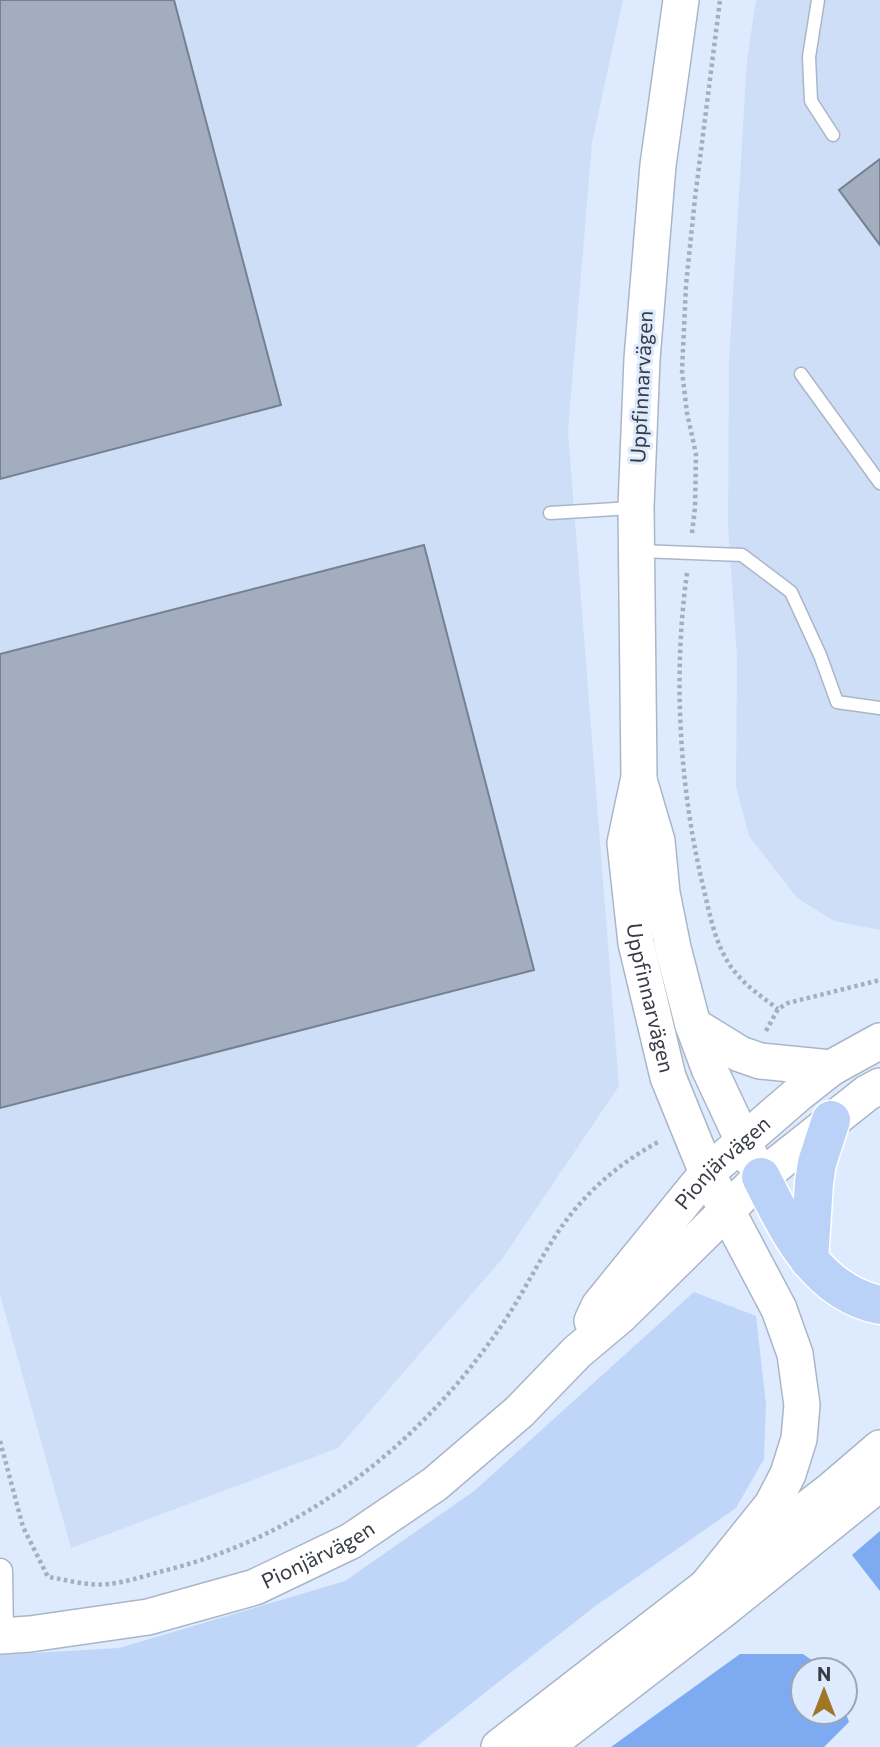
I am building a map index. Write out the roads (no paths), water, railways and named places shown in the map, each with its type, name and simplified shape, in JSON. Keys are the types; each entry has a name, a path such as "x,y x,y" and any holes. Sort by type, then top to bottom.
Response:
{"highway":[{"path":"809,1260 817,1163 831,1120"},
{"path":"761,1177 784,1221 809,1260 827,1280 847,1295 880,1306"}],"street":[{"name":"Uppfinnarvägen","path":"681,0 658,165 642,359 636,507 639,777 625,842 636,943 668,1077 707,1173 779,1309 795,1354 802,1405 799,1439 788,1474 772,1505 706,1587"},
{"name":"Uppfinnarvägen","path":"639,777 657,841 664,904 693,1025 742,1142 761,1177"},
{"path":"693,1025 740,1054 760,1061 831,1068"},
{"name":"Pionjärvägen","path":"577,1352 599,1306 707,1173 831,1068 880,1041"},
{"name":"Pionjärvägen","path":"1,1636 148,1617 255,1587 351,1541 435,1484 519,1412 577,1352 621,1315 761,1177 831,1120 880,1086"},
{"path":"499,1747 831,1490 880,1448"},
{"path":"545,1747 724,1609 880,1483"},
{"path":"0,1571 1,1636"}],"lane":[{"path":"818,0 808,57 811,101 833,135"},
{"path":"801,374 880,482"},
{"path":"551,513 636,507"},
{"path":"636,550 742,555 791,592 820,655 837,702 880,708"}]}
